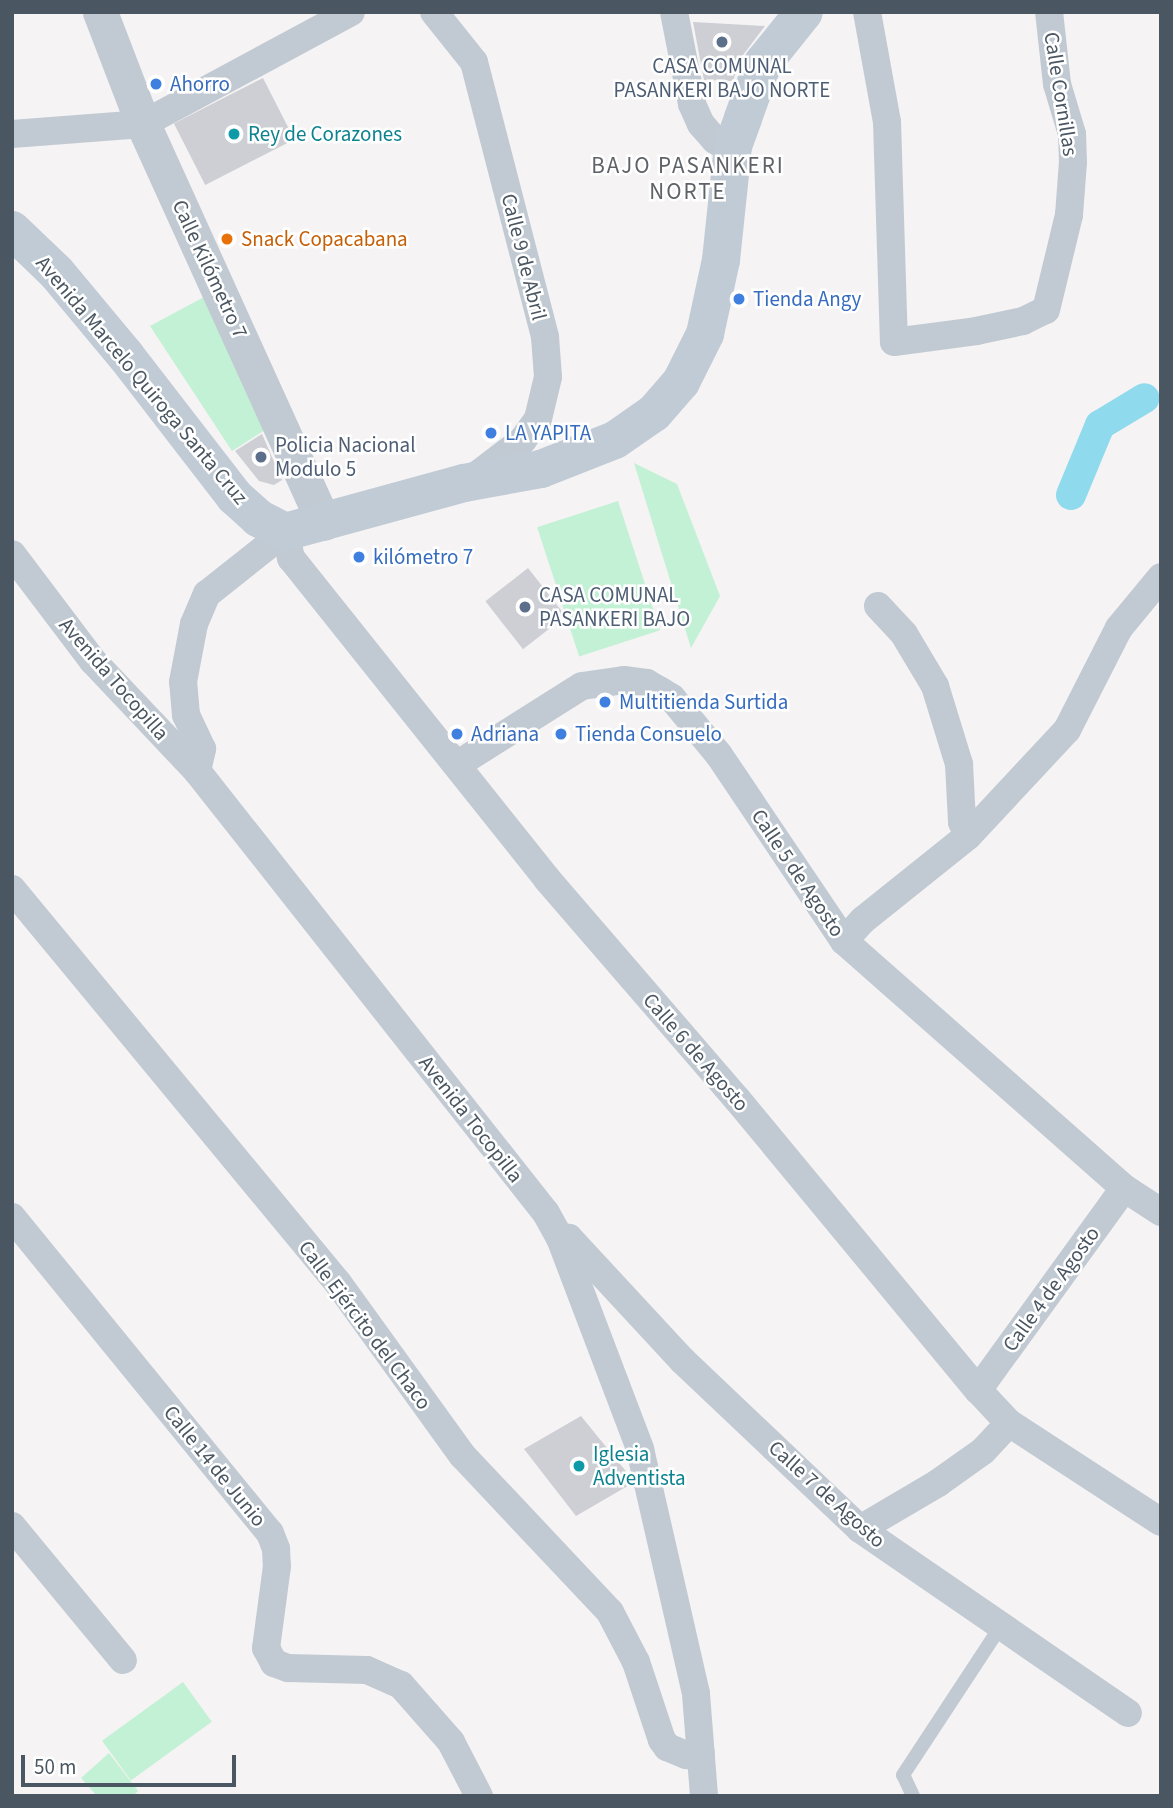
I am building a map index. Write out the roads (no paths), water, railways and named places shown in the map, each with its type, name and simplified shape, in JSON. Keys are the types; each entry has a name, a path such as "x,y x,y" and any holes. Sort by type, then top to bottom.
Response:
{"main road":[{"path":"285,532 464,483 541,468 615,440 654,413 681,382 705,334 721,260 733,146 763,64 804,12"},
{"name":"Avenida Marcelo Quiroga Santa Cruz","path":"12,230 56,272 126,356 235,497 258,518 285,532"}],"street":[{"name":"Calle Kilómetro 7","path":"100,12 143,124 324,523"},
{"path":"12,134 143,124 351,12"},
{"name":"Calle 9 de Abril","path":"434,12 474,62 545,338 548,377 538,419 523,440 464,483"},
{"path":"674,12 692,104 701,124 715,140 726,147 733,146"},
{"name":"Calle Cornillas","path":"867,12 887,122 894,342 976,331 1023,321 1046,310 1069,215 1073,162 1072,134 1057,83 1049,12"},
{"path":"197,771 202,749 186,715 183,682 194,624 207,594 285,532"},
{"name":"Calle 6 de Agosto","path":"285,532 291,558 458,764 547,879 737,1099 978,1390 1009,1423 1161,1522"},
{"name":"Avenida Tocopilla","path":"12,554 93,661 197,771 537,1202 560,1238 640,1449 696,1694 704,1796"},
{"path":"844,942 863,920 968,836 1067,730 1119,628 1161,576"},
{"path":"878,606 904,634 935,686 959,764 962,822 968,836"},
{"name":"Calle 5 de Agosto","path":"458,764 582,686 624,680 647,683 672,698 719,755 844,942 1125,1188 1161,1212"},
{"name":"Calle Ejército del Chaco","path":"12,889 338,1283 463,1455 610,1612 636,1662 662,1740 667,1747 686,1755 701,1754"},
{"name":"Calle 4 de Agosto","path":"978,1390 1125,1188"},
{"name":"Calle 14 de Junio","path":"12,1217 270,1534 276,1549 277,1566 265,1648 274,1663 288,1668 368,1670 401,1685 452,1742 479,1796"},
{"name":"Calle 7 de Agosto","path":"560,1238 569,1238 682,1360 860,1529 1128,1713"},
{"path":"860,1529 938,1483 983,1451 1009,1423"},
{"path":"12,1526 123,1660"}],"lane":[{"path":"913,1796 903,1774 1001,1626"}],"waterway":[{"path":"1071,495 1100,425 1145,398"}],"place":[{"name":"CASA COMUNAL PASANKERI BAJO NORTE","path":"722,42"},
{"name":"Ahorro","path":"156,84"},
{"name":"Rey de Corazones","path":"234,134"},
{"name":"Snack Copacabana","path":"227,239"},
{"name":"Tienda Angy","path":"739,299"},
{"name":"LA YAPITA","path":"491,433"},
{"name":"Policia Nacional Modulo 5","path":"261,457"},
{"name":"kilómetro 7","path":"359,557"},
{"name":"CASA COMUNAL PASANKERI BAJO","path":"525,607"},
{"name":"Multitienda Surtida","path":"605,702"},
{"name":"Adriana","path":"457,734"},
{"name":"Tienda Consuelo","path":"561,734"},
{"name":"Iglesia Adventista","path":"579,1466"}],"district":[{"name":"BAJO PASANKERI NORTE","path":"688,179"}]}
